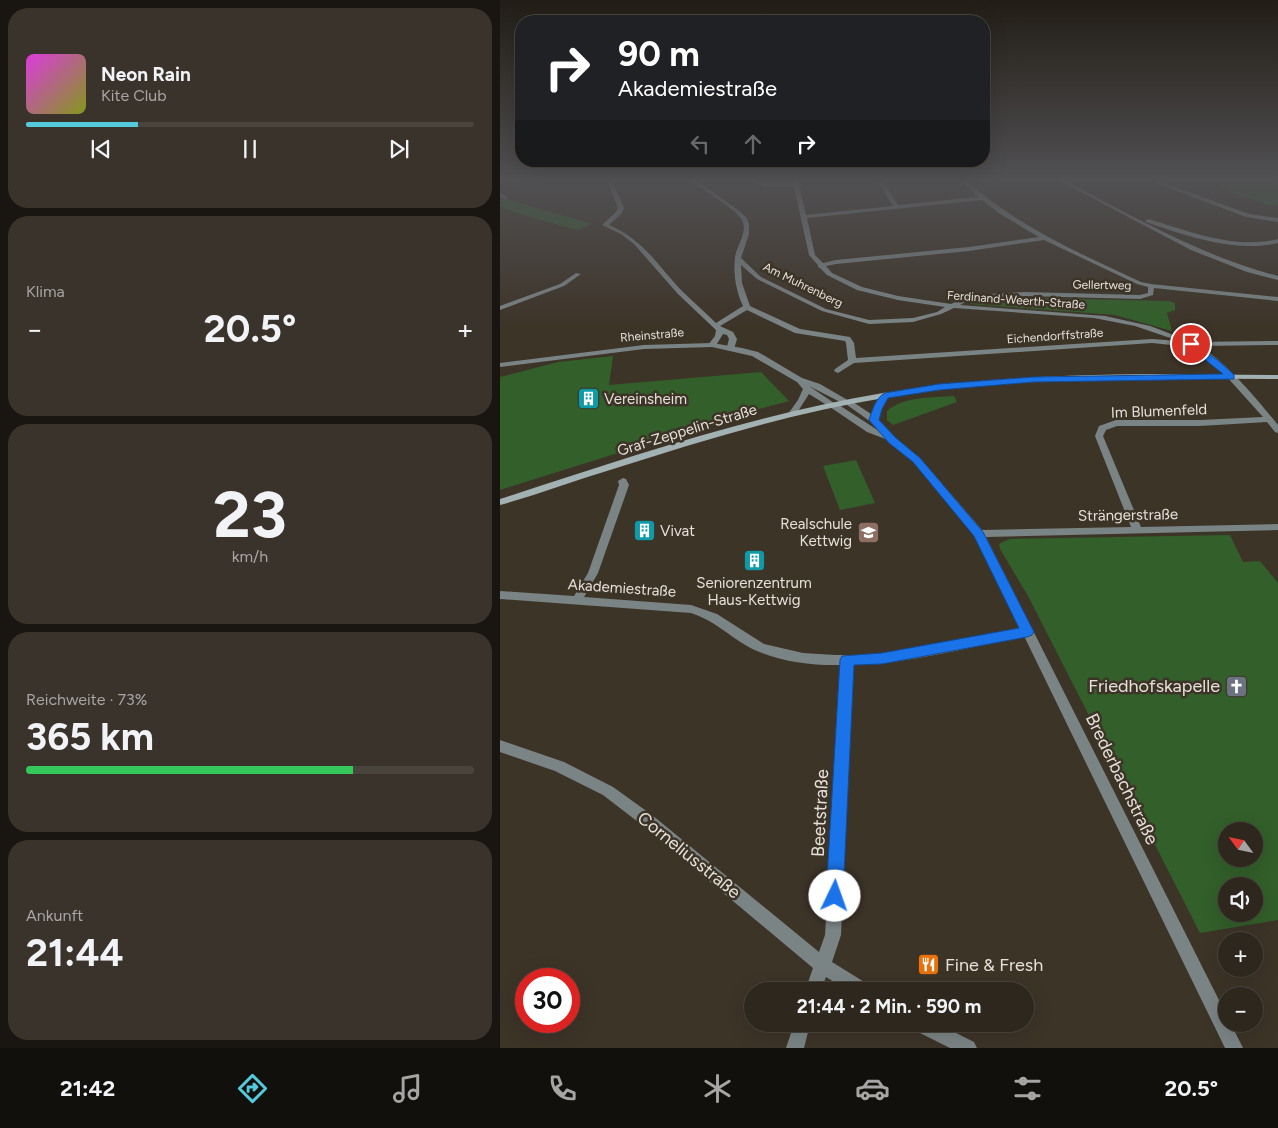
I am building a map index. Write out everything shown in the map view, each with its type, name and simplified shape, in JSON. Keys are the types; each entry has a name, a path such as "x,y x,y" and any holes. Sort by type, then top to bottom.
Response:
{"main road":[{"name":"Graf-Zeppelin-Straße","path":"500,502 706,438 792,414 847,402 939,387 1034,379 1278,377"}],"street":[{"path":"612,229 636,243 680,293 718,328 730,334 733,339 731,347"},
{"path":"745,229 746,236 738,259 741,295 748,307 798,331 847,339 850,343 852,361 838,371"},
{"path":"807,229 812,254 820,266 836,262 969,249 1046,238"},
{"path":"1029,229 1140,283 1151,286"},
{"path":"1153,229 1218,259 1278,278"},
{"path":"1173,229 1190,235 1248,245 1278,242"},
{"path":"1172,239 1190,235"},
{"name":"Am Muhrenberg","path":"738,259 744,266 768,282 824,310 869,322 913,320 939,314 950,307"},
{"name":"Ferdinand-Weerth-Straße","path":"820,266 856,286 881,294 950,307 1095,316 1167,333 1191,344 1217,363 1278,430"},
{"path":"500,308 562,285 578,274"},
{"name":"Gellertweg","path":"950,307 970,297 1025,294 1140,296 1151,294 1151,286 1278,299"},
{"path":"718,328 748,307"},
{"path":"712,345 719,336 718,328"},
{"name":"Eichendorffstraße","path":"852,361 1152,341 1191,344 1278,343"},
{"name":"Rheinstraße","path":"500,365 644,347 712,345 731,347 755,354 799,380 817,386 847,402"},
{"name":"Rheinstraße","path":"799,380 807,389 833,405"},
{"path":"792,414 807,389"},
{"path":"874,420 877,409 885,396"},
{"name":"Brederbachstraße","path":"847,402 874,420 893,440 917,460 979,534 1234,1048"},
{"name":"Brederbachstraße","path":"833,405 870,430 893,440"},
{"name":"Im Blumenfeld","path":"1138,530 1099,436 1102,428 1116,423 1200,423 1268,419"},
{"path":"577,600 593,573 624,485 623,480"},
{"name":"Strängerstraße","path":"979,534 1278,527"},
{"name":"Akademiestraße","path":"500,595 698,610 724,622 740,636 762,649 804,658 882,659 1027,632"},
{"name":"Beetstraße","path":"816,982 833,935 847,660"},
{"name":"Corneliusstraße","path":"500,746 559,766 608,790 822,965 849,982"},
{"path":"795,1048 800,1032"},
{"path":"936,1032 968,1048"}],"green space":[{"path":"1035,298 1169,301 1175,303 1175,310 1167,313 1172,331 1115,315 970,304 976,300"},
{"path":"613,356 609,385 761,372 789,401 500,490 500,377 558,362"},
{"path":"954,396 957,402 893,425 887,420 887,411 910,400"},
{"path":"856,460 875,503 840,510 823,466"},
{"path":"1230,535 1243,562 1260,561 1278,583 1278,920 1200,933 1028,596 1000,549 999,544 1009,539"}],"place":[{"name":"Vereinsheim","path":"588,399"},
{"name":"Vivat","path":"644,531"},
{"name":"Realschule Kettwig","path":"868,533"},
{"name":"Seniorenzentrum Haus-Kettwig","path":"754,560"},
{"name":"Friedhofskapelle","path":"1236,686"},
{"name":"Fine & Fresh","path":"929,965"}],"route":[{"path":"835,896 847,660 882,659 1027,632 979,534 917,460 893,440 874,420 877,409 885,396 939,387 1034,379 1231,377 1217,363 1191,344"}]}
